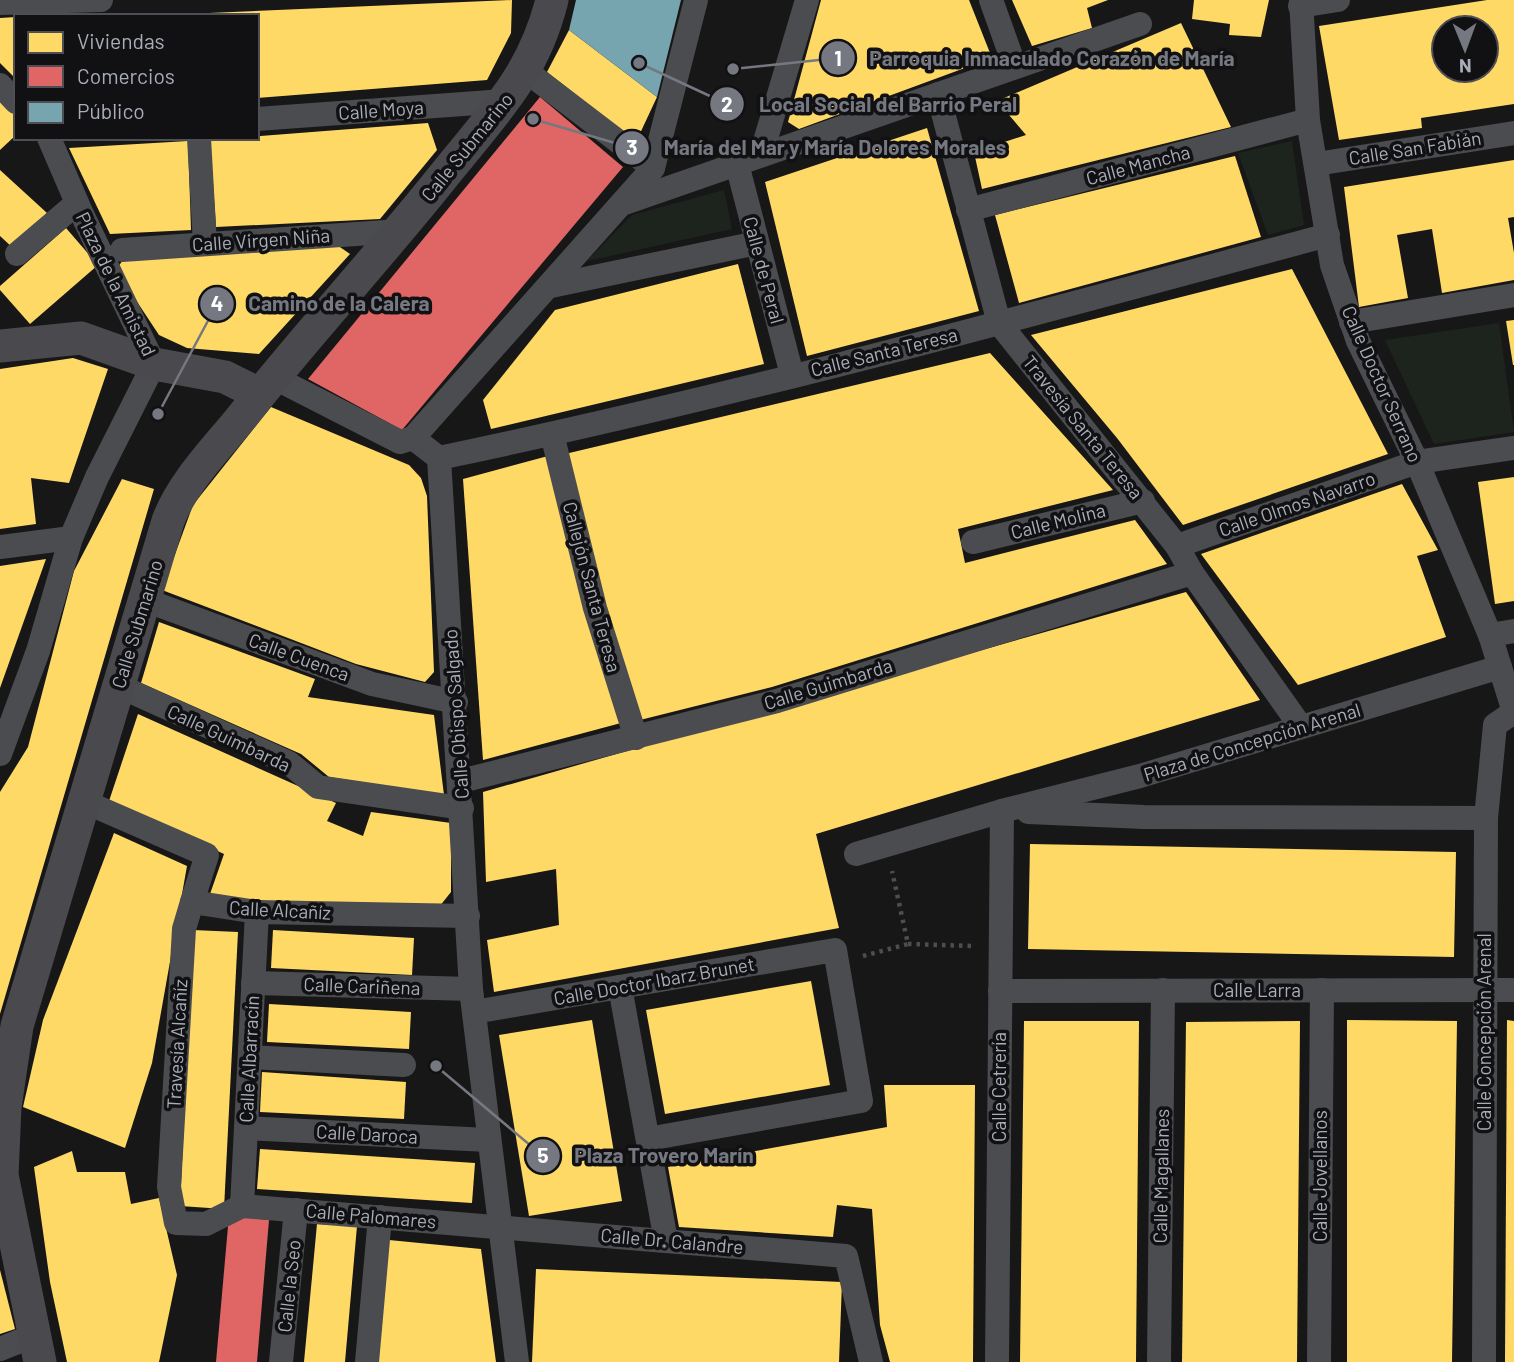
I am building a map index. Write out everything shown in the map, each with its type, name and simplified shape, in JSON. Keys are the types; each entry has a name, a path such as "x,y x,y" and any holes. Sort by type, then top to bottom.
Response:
{"main road":[{"name":"Calle Submarino","path":"37,1349 1,1175 8,1031 83,801 165,528 176,503 266,386 400,230 526,71 543,36 552,0"},
{"path":"0,346 81,338 154,364 266,386"}],"street":[{"path":"0,3 101,0"},
{"path":"266,386 400,442 413,438 551,286 653,168 696,0"},
{"path":"761,155 807,0"},
{"path":"991,0 1015,67"},
{"path":"1301,3 1338,0"},
{"name":"Calle Doctor Serrano","path":"1301,3 1308,120 1332,265 1351,322 1417,463 1502,633 1500,667 1514,712"},
{"path":"621,204 1140,24"},
{"path":"526,71 653,168"},
{"path":"0,85 14,100"},
{"name":"Travesía Santa Teresa","path":"938,94 999,323 1177,546 1192,573 1301,727"},
{"name":"Calle Moya","path":"259,119 504,101"},
{"name":"Calle Mancha","path":"968,210 1308,120"},
{"name":"Calle San Fabián","path":"1316,164 1514,133"},
{"name":"Plaza de la Amistad","path":"50,140 154,364"},
{"path":"199,140 205,244"},
{"name":"Calle de Peral","path":"737,164 792,375"},
{"name":"Plaza de la Amistad","path":"17,254 77,203"},
{"name":"Calle Virgen Niña","path":"122,250 400,230"},
{"name":"Calle Santa Teresa","path":"439,458 552,434 792,375 1328,235"},
{"path":"551,286 757,243"},
{"path":"1351,322 1514,295"},
{"path":"0,753 38,651 71,538 97,477 154,364"},
{"name":"Callejón Santa Teresa","path":"552,434 595,608 636,738"},
{"path":"413,438 439,458"},
{"name":"Calle Olmos Navarro","path":"1177,546 1417,463 1514,448"},
{"name":"Calle Obispo Salgado","path":"439,458 461,781 472,1001 517,1362"},
{"name":"Calle Molina","path":"973,542 1143,501"},
{"path":"0,547 71,538"},
{"name":"Calle Guimbarda","path":"461,781 790,697 1192,573"},
{"name":"Calle Cuenca","path":"145,600 372,684 456,702"},
{"name":"Plaza de Concepción Arenal","path":"856,854 1002,811 1140,776 1500,667"},
{"name":"Calle Guimbarda","path":"118,686 289,763 318,787 462,808"},
{"name":"Calle Concepción Arenal","path":"1483,1362 1486,818 1495,725 1514,712"},
{"path":"83,801 207,855 192,902"},
{"name":"Plaza de Concepción Arenal","path":"1002,811 1144,817 1486,818"},
{"name":"Calle Cetrería","path":"997,1362 1002,811"},
{"name":"Calle Alcañíz","path":"192,902 257,912 468,916"},
{"name":"Travesía Alcañíz","path":"192,902 184,929 169,1187 176,1223 206,1224 242,1206"},
{"name":"Calle Albarracín","path":"242,1206 257,912"},
{"path":"648,1139 861,1101 835,950"},
{"name":"Calle Doctor Ibarz Brunet","path":"472,1001 620,987 835,950"},
{"name":"Calle Cariñena","path":"253,983 472,1001"},
{"path":"620,987 666,1241"},
{"name":"Calle Magallanes","path":"1159,1362 1163,990"},
{"name":"Calle Jovellanos","path":"1319,1362 1321,990"},
{"name":"Calle Larra","path":"1000,991 1514,990"},
{"path":"250,1057 404,1065"},
{"name":"Calle Daroca","path":"246,1128 488,1140"},
{"name":"Calle Palomares","path":"242,1206 499,1227"},
{"name":"Calle la Seo","path":"281,1362 296,1210"},
{"path":"367,1362 380,1217"},
{"name":"Calle Dr. Calandre","path":"499,1227 846,1256 871,1362"},
{"path":"0,1349 37,1349"}],"path":[{"path":"887,845 908,944"},
{"path":"835,950 859,957 908,944 1000,946"}],"shaded area":[{"path":"1292,141 1304,225 1268,235 1238,153"},
{"path":"724,190 732,229 587,261 632,215"},
{"path":"1499,323 1514,432 1434,444 1385,340"}],"building: Viviendas":[{"path":"512,0 511,33 487,80 259,98 259,14 186,14"},
{"path":"821,0 969,0 992,58 799,129 788,122"},
{"path":"1012,0 1108,0 1087,8 1092,28 1032,46"},
{"path":"1194,0 1269,0 1261,37 1229,35 1230,24 1192,19"},
{"path":"1487,0 1514,0 1514,104 1421,118 1422,128 1339,140 1319,26"},
{"path":"14,17 14,77 0,63 0,18"},
{"path":"1181,23 1231,127 982,189 974,152 1026,135 997,101"},
{"path":"569,30 657,97 636,142 547,72"},
{"path":"0,99 14,113 14,137 0,150"},
{"path":"428,123 437,150 380,219 216,227 210,140 259,140 259,136"},
{"path":"927,128 979,311 807,356 765,182"},
{"path":"188,141 191,230 110,234 69,148"},
{"path":"1235,156 1261,237 1019,303 995,215"},
{"path":"1514,160 1514,217 1508,218 1514,253 1514,280 1442,293 1432,229 1397,235 1408,298 1359,307 1344,187"},
{"path":"0,170 47,213 13,248 0,236"},
{"path":"66,228 98,265 30,324 0,290 0,286"},
{"path":"337,245 350,254 259,354 187,348 159,335 116,270 125,257"},
{"path":"738,264 764,364 491,429 483,400 555,310"},
{"path":"1292,269 1388,454 1183,525 1117,438 1031,335"},
{"path":"1514,320 1514,365 1513,365 1506,321"},
{"path":"990,353 1113,490 958,529 965,563 1135,520 1167,564 772,687 636,721 565,454"},
{"path":"73,358 108,369 69,483 31,478 36,524 0,529 0,369"},
{"path":"271,407 409,465 421,478 427,496 434,672 425,682 356,664 162,590 193,505"},
{"path":"548,456 621,723 483,760 463,479"},
{"path":"1514,477 1514,601 1495,604 1478,482"},
{"path":"122,479 154,489 0,1014 0,792 28,747 74,571"},
{"path":"1402,484 1438,550 1417,556 1446,637 1298,685 1201,554"},
{"path":"46,559 0,688 0,566"},
{"path":"1186,592 1260,700 816,834 839,928 494,992 487,940 559,925 556,869 486,882 483,792"},
{"path":"159,622 315,679 308,697 434,715 444,795 329,777 301,754 141,683"},
{"path":"138,714 336,803 327,821 363,836 371,812 451,823 451,892 439,907 266,901 210,894 224,854 109,801"},
{"path":"114,833 187,866 152,1063 125,1148 23,1107 43,1020"},
{"path":"1030,844 1456,852 1454,957 1028,949"},
{"path":"193,930 238,932 224,1209 180,1206"},
{"path":"273,930 414,938 412,975 271,968"},
{"path":"811,981 830,1085 665,1114 646,1010"},
{"path":"269,1004 411,1012 409,1049 267,1042"},
{"path":"592,1020 622,1201 529,1216 499,1035"},
{"path":"1347,1020 1457,1021 1452,1362 1347,1362"},
{"path":"1507,1020 1514,1021 1514,1362 1505,1362"},
{"path":"1024,1021 1139,1021 1136,1362 1020,1362"},
{"path":"1300,1021 1297,1362 1182,1362 1186,1022"},
{"path":"262,1072 406,1082 404,1119 260,1112"},
{"path":"884,1085 975,1085 973,1362 890,1362 880,1325 872,1209 837,1205 833,1237 679,1227 668,1167 887,1127"},
{"path":"260,1149 475,1163 472,1203 257,1189"},
{"path":"72,1151 77,1172 125,1172 131,1204 159,1198 177,1275 159,1362 67,1362 50,1282 34,1167"},
{"path":"317,1224 357,1226 345,1362 304,1362"},
{"path":"389,1240 481,1249 496,1362 378,1362"},
{"path":"536,1269 842,1282 839,1362 532,1362"},
{"path":"0,1270 15,1329 0,1334"}],"building: Comercios":[{"path":"540,97 623,167 402,430 308,379"},
{"path":"229,1215 269,1220 257,1362 216,1362"}],"building: Público":[{"path":"576,0 681,0 657,97 569,30"}],"place":[{"name":"Local Social del Barrio Peral","path":"639,63"},
{"name":"Parroquia Inmaculado Corazón de María","path":"733,69"},
{"name":"María del Mar y María Dolores Morales","path":"533,119"},
{"name":"Camino de la Calera","path":"158,414"},
{"name":"Plaza Trovero Marín","path":"436,1066"}]}
